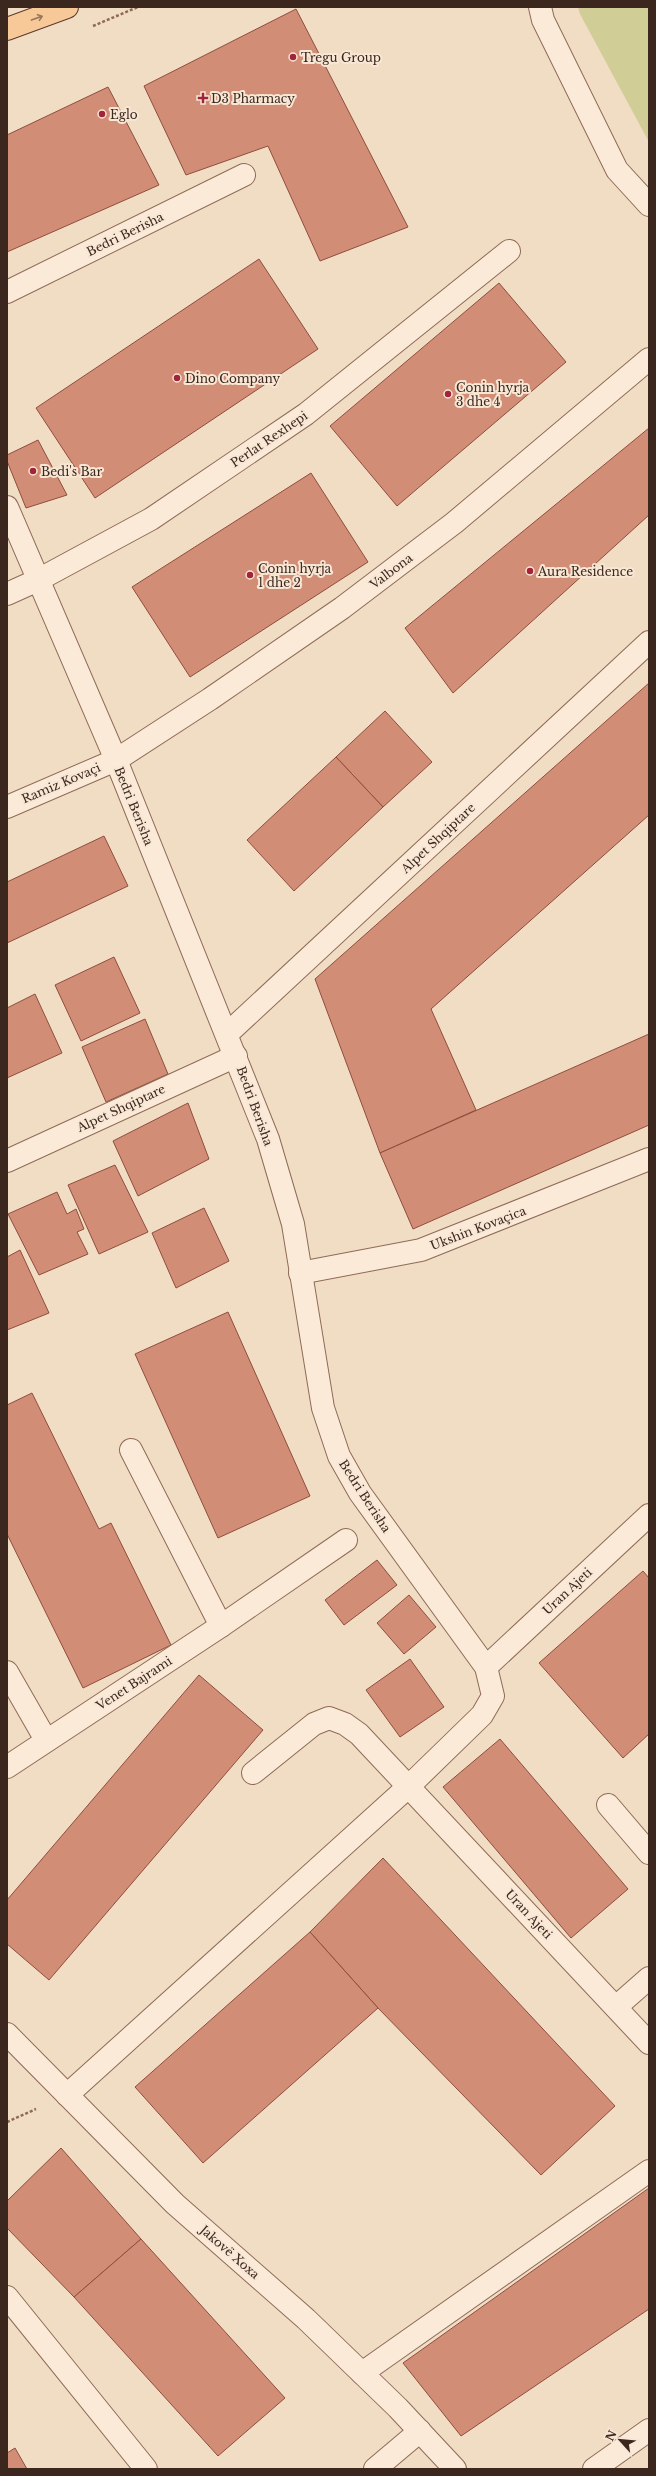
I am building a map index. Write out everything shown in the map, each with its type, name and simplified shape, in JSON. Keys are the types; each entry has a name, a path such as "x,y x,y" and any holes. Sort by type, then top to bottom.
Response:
{"main road":[{"path":"7,29 67,7"}],"street":[{"path":"540,7 542,20 617,170 649,205"},
{"name":"Bedri Berisha","path":"7,292 244,175"},
{"name":"Perlat Rexhepi","path":"7,594 38,580 151,519 306,414 509,251"},
{"name":"Valbona","path":"116,760 210,699 349,603 454,523 649,359"},
{"name":"Bedri Berisha","path":"7,507 116,760 268,1139 293,1224 323,1408 339,1456 360,1492 486,1667 493,1696 482,1715 408,1786"},
{"name":"Alpet Shqiptare","path":"227,1034 649,642"},
{"name":"Ramiz Kovaçi","path":"7,807 116,760"},
{"name":"Alpet Shqiptare","path":"7,1161 236,1056"},
{"name":"Ukshin Kovaçica","path":"300,1274 421,1250 649,1159"},
{"path":"131,1450 221,1626"},
{"name":"Uran Ajeti","path":"486,1667 649,1516"},
{"name":"Venet Bajrami","path":"7,1767 221,1626 346,1540"},
{"path":"7,1672 46,1740"},
{"name":"Uran Ajeti","path":"254,1773 314,1724 329,1718 345,1724 360,1734 649,2043"},
{"path":"67,2095 408,1786"},
{"path":"608,1805 649,1853"},
{"path":"616,2007 649,1978"},
{"name":"Jakovë Xoxa","path":"7,2034 175,2204 306,2319 362,2372 455,2469"},
{"path":"362,2372 649,2171"},
{"path":"7,2297 146,2469"},
{"path":"594,2469 649,2430"},
{"path":"375,2469 420,2431"}],"shaded area":[{"path":"578,7 649,7 649,142 580,14"}],"building":[{"path":"296,9 408,227 320,261 268,146 186,175 144,86"},
{"path":"108,87 159,185 7,252 7,135"},
{"name":"Dino Company","path":"259,259 318,349 95,498 36,408"},
{"name":"Conin hyrja 3 dhe 4","path":"499,283 566,362 397,506 330,426"},
{"name":"Aura Residence","path":"649,428 649,515 453,693 405,628"},
{"name":"Bedi's Bar","path":"38,440 67,495 26,508 7,461 7,455"},
{"name":"Conin hyrja 1 dhe 2","path":"311,473 368,562 190,677 132,587"},
{"path":"649,683 649,815 431,1009 476,1110 380,1153 315,979"},
{"path":"385,711 432,762 383,807 336,757"},
{"path":"336,757 383,807 294,891 247,840"},
{"path":"104,836 128,886 7,943 7,882"},
{"path":"114,957 140,1013 81,1041 55,985"},
{"path":"35,994 62,1053 7,1078 7,1008"},
{"path":"145,1019 168,1074 106,1102 82,1047"},
{"path":"649,1034 649,1125 413,1229 380,1153"},
{"path":"188,1103 209,1159 138,1196 113,1141"},
{"path":"115,1165 148,1232 99,1254 68,1185"},
{"path":"57,1192 67,1214 76,1209 84,1229 77,1232 88,1254 39,1275 8,1214"},
{"path":"204,1208 229,1261 176,1288 152,1233"},
{"path":"20,1250 49,1313 7,1330 7,1257"},
{"path":"228,1312 310,1496 218,1538 135,1354"},
{"path":"32,1393 99,1529 111,1523 171,1645 83,1688 7,1534 7,1405"},
{"path":"377,1560 397,1585 344,1625 325,1600"},
{"path":"643,1571 649,1578 649,1734 623,1758 539,1663"},
{"path":"409,1595 436,1627 404,1654 377,1623"},
{"path":"410,1659 444,1707 400,1737 366,1690"},
{"path":"199,1675 263,1730 49,1980 7,1944 7,1900"},
{"path":"500,1739 628,1889 571,1938 443,1787"},
{"path":"383,1858 615,2106 541,2175 378,2008 310,1932"},
{"path":"310,1932 378,2008 203,2163 135,2087"},
{"path":"61,2148 141,2239 74,2297 7,2228 7,2201"},
{"path":"649,2188 649,2309 461,2436 403,2363"},
{"path":"141,2239 285,2398 218,2456 74,2297"},
{"path":"15,2448 27,2469 7,2469 7,2453"}],"place":[{"name":"Tregu Group","path":"293,57"},
{"name":"D3 Pharmacy","path":"203,98"},
{"name":"Eglo","path":"102,114"},
{"name":"Dino Company","path":"177,378"},
{"name":"Conin hyrja 3 dhe 4","path":"448,394"},
{"name":"Bedi's Bar","path":"33,471"},
{"name":"Aura Residence","path":"530,571"},
{"name":"Conin hyrja 1 dhe 2","path":"250,575"}]}
